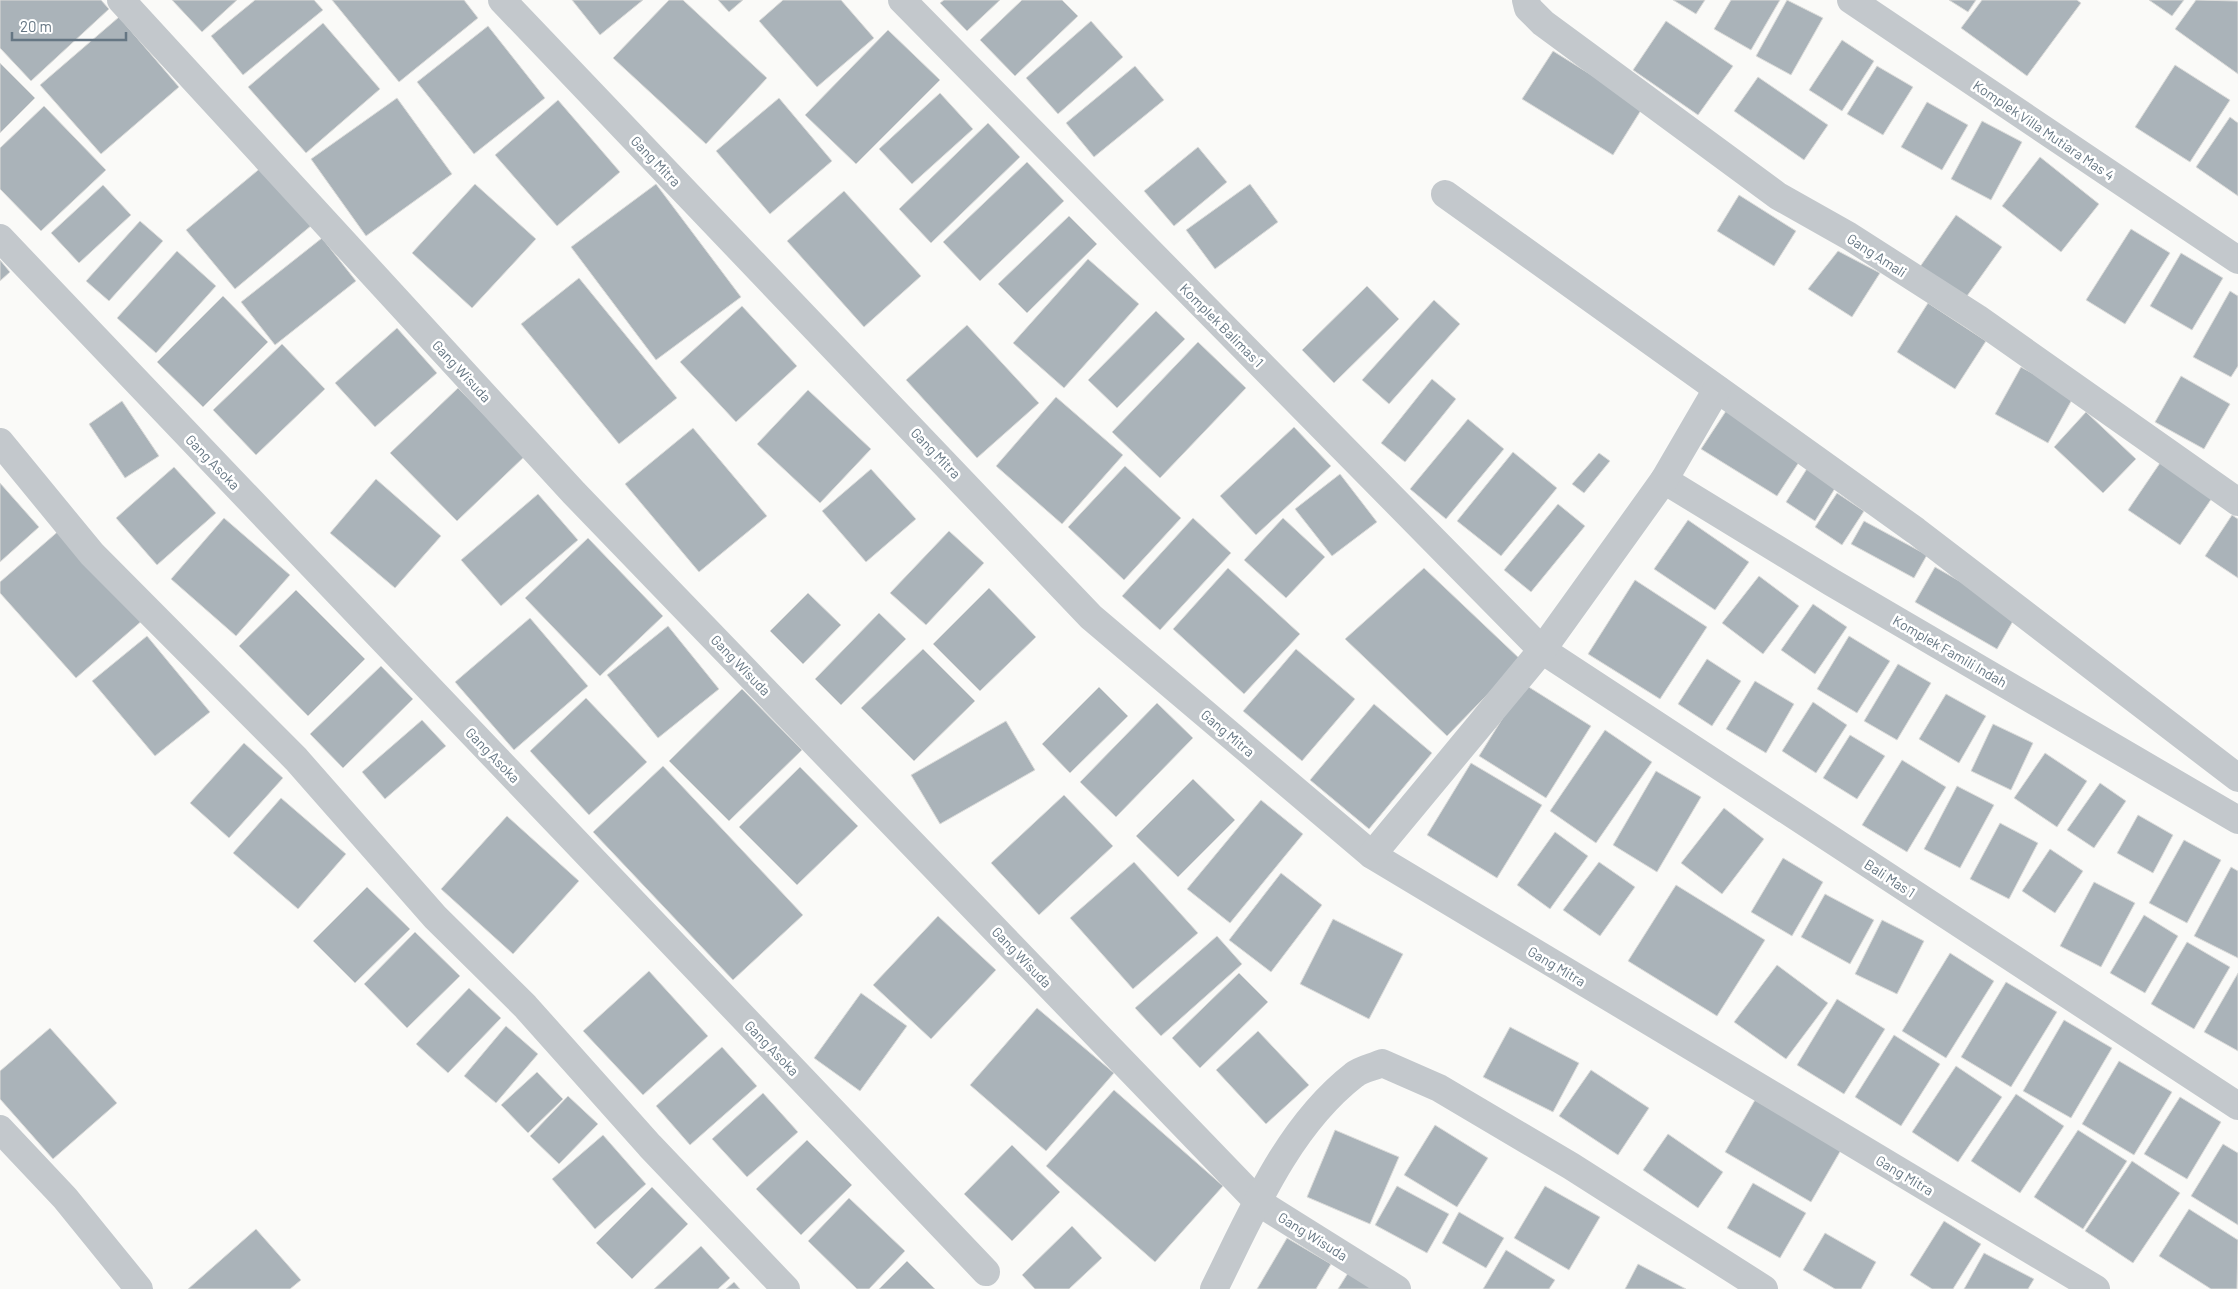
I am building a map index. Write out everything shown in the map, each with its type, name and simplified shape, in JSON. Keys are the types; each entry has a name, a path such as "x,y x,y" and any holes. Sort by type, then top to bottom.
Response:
{"street":[{"name":"Gang Wisuda","path":"121,0 574,492 1258,1202 1397,1289"},
{"name":"Gang Mitra","path":"502,0 1091,617 1372,855 2096,1289"},
{"name":"Komplek Balimas 1","path":"902,0 1542,650"},
{"name":"Gang Amali","path":"1526,0 1528,8 1543,23 1778,196 1849,236 1977,318 2238,502"},
{"name":"Komplek Villa Mutiara Mas 4","path":"1851,0 2238,260"},
{"path":"1445,194 1916,531 2238,778"},
{"name":"Gang Asoka","path":"0,238 986,1272"},
{"path":"1372,855 1542,650 1664,480 1717,389"},
{"path":"0,442 92,554 296,760 435,917 525,1006 650,1146 786,1289"},
{"name":"Komplek Famili Indah","path":"1664,480 1831,582 2238,820"},
{"name":"Bali Mas 1","path":"1542,650 2238,1106"},
{"path":"1214,1289 1281,1159 1313,1115 1355,1074 1382,1063 1438,1088 1571,1166 1764,1289"},
{"path":"0,1129 65,1198 139,1289"}],"building":[{"path":"0,0 101,0 109,9 31,81 0,48"},
{"path":"172,0 237,0 202,32"},
{"path":"255,0 314,0 323,10 243,75 211,36"},
{"path":"332,0 464,0 478,18 399,82"},
{"path":"572,0 643,0 600,35"},
{"path":"669,0 683,0 767,78 706,144 613,58"},
{"path":"718,0 743,0 729,12"},
{"path":"783,0 841,0 874,38 817,87 759,21"},
{"path":"944,0 1000,0 967,31 940,3"},
{"path":"1022,0 1062,0 1078,16 1015,76 980,40"},
{"path":"1673,0 1705,0 1696,14"},
{"path":"1731,0 1780,0 1751,50 1714,29"},
{"path":"1787,0 1823,18 1791,75 1756,56"},
{"path":"1949,0 1976,0 1968,12"},
{"path":"1982,0 2077,0 2081,3 2027,76 1961,28"},
{"path":"2149,0 2184,0 2172,16"},
{"path":"2196,0 2238,1 2238,74 2175,29"},
{"path":"119,17 179,87 101,154 40,85"},
{"path":"1091,21 1123,57 1058,114 1026,78"},
{"path":"1666,21 1733,66 1698,115 1633,70"},
{"path":"323,23 380,89 306,153 248,87"},
{"path":"488,26 545,98 474,154 417,82"},
{"path":"888,30 940,80 856,164 805,115"},
{"path":"1842,40 1874,61 1842,111 1809,90"},
{"path":"1553,51 1643,107 1613,155 1522,99"},
{"path":"0,63 35,98 0,133"},
{"path":"2175,65 2230,100 2190,162 2135,127"},
{"path":"1135,66 1164,100 1094,157 1066,123"},
{"path":"1877,66 1913,87 1883,135 1847,114"},
{"path":"1758,77 1828,125 1804,160 1734,111"},
{"path":"940,93 973,129 912,184 879,149"},
{"path":"397,98 452,174 366,236 311,159"},
{"path":"779,98 832,161 770,214 716,151"},
{"path":"558,100 620,172 557,226 495,155"},
{"path":"1927,102 1968,125 1942,170 1901,147"},
{"path":"44,106 106,170 41,231 0,189 0,148"},
{"path":"2230,117 2238,123 2238,196 2196,167"},
{"path":"1982,121 2022,142 1991,200 1951,179"},
{"path":"988,123 1020,157 931,243 899,209"},
{"path":"1198,147 1227,182 1174,226 1144,191"},
{"path":"2040,157 2099,204 2061,252 2002,206"},
{"path":"1027,162 1064,201 980,281 943,242"},
{"path":"263,166 312,225 235,289 186,230"},
{"path":"475,184 536,239 472,308 412,253"},
{"path":"656,184 741,297 656,360 571,247"},
{"path":"1250,184 1278,222 1215,269 1186,230"},
{"path":"103,185 131,215 79,263 51,233"},
{"path":"844,191 921,276 864,327 787,241"},
{"path":"1739,195 1796,231 1774,266 1717,231"},
{"path":"1956,215 2002,247 1962,303 1917,271"},
{"path":"1069,216 1097,244 1027,313 998,284"},
{"path":"140,221 163,241 109,301 86,281"},
{"path":"2131,229 2170,253 2125,324 2086,300"},
{"path":"322,238 356,281 275,345 241,302"},
{"path":"177,251 216,286 156,353 117,318"},
{"path":"1838,251 1880,273 1852,317 1808,289"},
{"path":"2181,253 2223,278 2192,330 2150,306"},
{"path":"1088,259 1139,304 1064,388 1013,343"},
{"path":"0,260 10,272 0,281"},
{"path":"579,278 677,398 619,444 521,324"},
{"path":"1367,286 1399,319 1334,383 1302,350"},
{"path":"2230,291 2238,296 2238,366 2231,377 2193,357"},
{"path":"223,296 268,342 203,407 157,362"},
{"path":"1434,300 1460,324 1389,404 1362,380"},
{"path":"1928,303 1986,341 1955,389 1897,352"},
{"path":"742,306 797,366 736,422 680,362"},
{"path":"1156,311 1185,339 1117,408 1088,380"},
{"path":"967,325 1039,403 977,458 906,380"},
{"path":"397,328 437,373 375,427 335,383"},
{"path":"1198,342 1246,388 1160,478 1112,432"},
{"path":"282,344 325,389 256,455 213,410"},
{"path":"2021,367 2074,396 2048,443 1995,414"},
{"path":"2181,376 2230,404 2204,449 2155,422"},
{"path":"1432,379 1456,399 1405,462 1381,443"},
{"path":"458,388 525,456 457,521 390,453"},
{"path":"808,390 871,449 820,503 757,444"},
{"path":"1056,397 1123,455 1062,524 996,466"},
{"path":"122,401 159,456 125,478 89,424"},
{"path":"1726,411 1801,459 1777,496 1701,449"},
{"path":"2086,412 2136,459 2103,493 2054,447"},
{"path":"1468,419 1504,449 1446,519 1410,489"},
{"path":"1294,427 1331,466 1256,535 1220,496"},
{"path":"693,428 767,516 699,572 625,484"},
{"path":"1513,452 1557,488 1501,556 1457,521"},
{"path":"1599,453 1610,461 1584,493 1572,484"},
{"path":"2160,463 2212,498 2180,545 2128,510"},
{"path":"1125,466 1181,518 1124,580 1068,527"},
{"path":"174,467 216,513 157,565 116,518"},
{"path":"1808,467 1837,485 1815,521 1786,502"},
{"path":"871,469 916,519 866,562 822,511"},
{"path":"1340,474 1377,522 1332,556 1295,509"},
{"path":"376,479 441,536 395,588 330,533"},
{"path":"0,483 39,527 0,562"},
{"path":"1837,493 1864,511 1842,545 1815,527"},
{"path":"538,494 578,540 501,606 461,560"},
{"path":"1558,504 1585,526 1531,592 1504,570"},
{"path":"2232,515 2238,519 2238,578 2205,556"},
{"path":"224,518 290,575 236,636 171,579"},
{"path":"1193,518 1231,553 1160,630 1122,596"},
{"path":"1283,518 1325,557 1286,598 1244,560"},
{"path":"1688,520 1749,562 1715,610 1654,569"},
{"path":"1864,521 1927,555 1914,578 1851,544"},
{"path":"62,528 144,619 76,678 0,593 0,582"},
{"path":"949,531 984,563 926,625 890,593"},
{"path":"588,538 663,616 600,676 525,598"},
{"path":"1935,567 2017,614 1997,649 1915,602"},
{"path":"1228,568 1300,634 1244,694 1173,629"},
{"path":"1424,568 1521,660 1447,736 1345,639"},
{"path":"1759,576 1799,606 1763,654 1722,623"},
{"path":"1635,580 1707,627 1660,699 1588,654"},
{"path":"989,588 1036,637 980,691 933,644"},
{"path":"296,590 365,659 308,716 239,646"},
{"path":"808,593 841,625 803,664 770,631"},
{"path":"1813,604 1847,627 1815,674 1781,650"},
{"path":"879,613 906,639 841,705 815,679"},
{"path":"530,618 588,686 514,750 455,682"},
{"path":"668,626 719,689 658,738 607,675"},
{"path":"147,636 210,712 155,756 92,681"},
{"path":"1849,636 1890,661 1857,713 1817,689"},
{"path":"923,649 975,701 914,761 861,708"},
{"path":"1296,649 1355,699 1302,761 1243,711"},
{"path":"1707,659 1741,681 1712,726 1678,704"},
{"path":"1898,664 1931,683 1897,740 1864,721"},
{"path":"381,666 413,699 343,768 310,734"},
{"path":"1755,681 1794,704 1766,753 1726,729"},
{"path":"1524,684 1591,726 1546,798 1479,756"},
{"path":"1099,687 1128,716 1070,773 1042,744"},
{"path":"742,689 802,750 729,821 669,761"},
{"path":"1946,694 1986,716 1959,763 1919,739"},
{"path":"586,698 647,762 589,815 530,751"},
{"path":"1813,702 1847,725 1816,773 1782,751"},
{"path":"1157,703 1193,738 1116,817 1080,782"},
{"path":"1374,704 1432,753 1369,829 1310,780"},
{"path":"422,720 446,746 385,799 362,772"},
{"path":"1006,721 1035,770 940,824 911,775"},
{"path":"1993,724 2033,743 2011,790 1971,771"},
{"path":"1605,730 1652,762 1596,843 1550,811"},
{"path":"1850,735 1885,756 1857,799 1823,778"},
{"path":"244,743 283,778 229,838 190,803"},
{"path":"2045,753 2087,781 2057,827 2014,798"},
{"path":"1902,760 1946,787 1907,852 1862,825"},
{"path":"1471,763 1542,805 1497,878 1427,835"},
{"path":"663,766 803,915 733,980 593,832"},
{"path":"800,767 858,826 797,885 739,827"},
{"path":"1656,771 1701,797 1657,872 1613,845"},
{"path":"1193,779 1235,820 1178,877 1136,836"},
{"path":"2100,783 2126,801 2094,848 2067,830"},
{"path":"1957,786 1994,805 1960,868 1924,849"},
{"path":"1064,795 1113,846 1039,915 991,863"},
{"path":"281,798 346,854 298,909 233,853"},
{"path":"1261,800 1303,834 1230,923 1187,889"},
{"path":"1724,808 1764,839 1722,894 1681,863"},
{"path":"2138,815 2173,835 2153,873 2117,853"},
{"path":"507,816 579,881 513,954 441,889"},
{"path":"2000,823 2038,843 2009,899 1970,879"},
{"path":"1555,832 1588,856 1550,909 1517,885"},
{"path":"2184,840 2221,860 2187,923 2149,903"},
{"path":"2050,849 2083,871 2055,913 2022,891"},
{"path":"1783,858 1823,882 1792,936 1751,912"},
{"path":"1134,862 1198,933 1133,989 1070,918"},
{"path":"1599,862 1635,887 1600,936 1563,910"},
{"path":"2231,867 2238,871 2238,958 2194,936"},
{"path":"1281,873 1322,905 1271,972 1229,940"},
{"path":"2094,882 2135,903 2101,967 2060,946"},
{"path":"1676,885 1765,940 1717,1016 1628,961"},
{"path":"367,887 410,929 355,983 313,941"},
{"path":"1825,894 1874,920 1850,964 1801,937"},
{"path":"2144,915 2178,936 2145,993 2110,973"},
{"path":"938,916 996,970 931,1039 873,985"},
{"path":"1333,919 1403,954 1369,1019 1300,984"},
{"path":"1882,920 1924,941 1897,994 1855,974"},
{"path":"415,932 460,976 407,1028 364,984"},
{"path":"1217,936 1242,964 1161,1036 1135,1008"},
{"path":"2187,942 2230,967 2194,1029 2151,1004"},
{"path":"1950,953 1994,981 1946,1058 1902,1031"},
{"path":"1777,965 1828,1003 1786,1059 1734,1022"},
{"path":"649,971 708,1036 643,1095 583,1031"},
{"path":"1239,973 1268,1002 1200,1068 1172,1038"},
{"path":"2238,973 2238,1051 2204,1032"},
{"path":"2006,982 2057,1012 2011,1087 1961,1057"},
{"path":"469,988 501,1018 448,1073 416,1044"},
{"path":"861,993 907,1026 860,1091 814,1058"},
{"path":"1837,999 1885,1029 1844,1094 1797,1065"},
{"path":"1037,1008 1114,1073 1046,1151 970,1085"},
{"path":"2064,1020 2112,1048 2071,1118 2023,1091"},
{"path":"506,1026 538,1054 496,1103 464,1076"},
{"path":"1510,1027 1579,1063 1553,1112 1483,1077"},
{"path":"50,1028 117,1103 53,1159 0,1099 0,1071"},
{"path":"1258,1031 1309,1085 1266,1124 1216,1070"},
{"path":"1894,1035 1940,1064 1901,1126 1855,1097"},
{"path":"722,1047 757,1086 690,1145 656,1106"},
{"path":"2119,1061 2172,1092 2134,1155 2082,1124"},
{"path":"1956,1066 2002,1097 1958,1162 1912,1132"},
{"path":"1591,1070 1649,1108 1618,1155 1559,1116"},
{"path":"537,1072 563,1099 528,1133 501,1105"},
{"path":"1114,1090 1223,1186 1155,1262 1046,1166"},
{"path":"763,1093 798,1132 747,1177 712,1139"},
{"path":"2016,1094 2064,1126 2020,1193 1971,1161"},
{"path":"568,1096 598,1124 559,1164 530,1136"},
{"path":"2180,1097 2221,1122 2187,1179 2144,1154"},
{"path":"1755,1100 1841,1150 1811,1202 1725,1152"},
{"path":"1435,1125 1488,1158 1457,1207 1404,1175"},
{"path":"1335,1130 1399,1157 1370,1224 1307,1197"},
{"path":"2078,1130 2127,1161 2083,1229 2034,1197"},
{"path":"1668,1134 1723,1172 1698,1208 1643,1170"},
{"path":"603,1135 646,1184 595,1229 552,1179"},
{"path":"807,1140 852,1185 801,1235 756,1189"},
{"path":"2223,1144 2238,1153 2238,1225 2191,1196"},
{"path":"1012,1145 1060,1192 1012,1241 964,1194"},
{"path":"2132,1161 2180,1193 2133,1263 2085,1231"},
{"path":"1753,1183 1806,1213 1780,1258 1727,1228"},
{"path":"1397,1186 1449,1214 1427,1253 1375,1225"},
{"path":"1545,1186 1600,1217 1569,1270 1514,1238"},
{"path":"652,1187 688,1224 632,1279 596,1243"},
{"path":"849,1198 905,1251 869,1289 857,1289 808,1241"},
{"path":"2189,1209 2238,1240 2237,1289 2211,1289 2159,1256"},
{"path":"1459,1212 1504,1238 1486,1268 1442,1243"},
{"path":"1944,1221 1981,1244 1953,1289 1932,1289 1910,1275"},
{"path":"1072,1226 1102,1258 1069,1289 1035,1289 1022,1275"},
{"path":"256,1229 301,1280 290,1289 188,1289"},
{"path":"1825,1233 1876,1262 1861,1289 1835,1289 1803,1270"},
{"path":"1287,1238 1331,1264 1316,1289 1257,1289"},
{"path":"701,1246 730,1278 718,1289 654,1289"},
{"path":"1506,1250 1555,1280 1549,1289 1483,1289"},
{"path":"1984,1253 2034,1279 2028,1289 1964,1289"},
{"path":"907,1261 935,1289 879,1289"},
{"path":"1638,1264 1686,1289 1625,1289"},
{"path":"1348,1273 1376,1289 1338,1289"},
{"path":"734,1282 740,1289 726,1289"}]}
